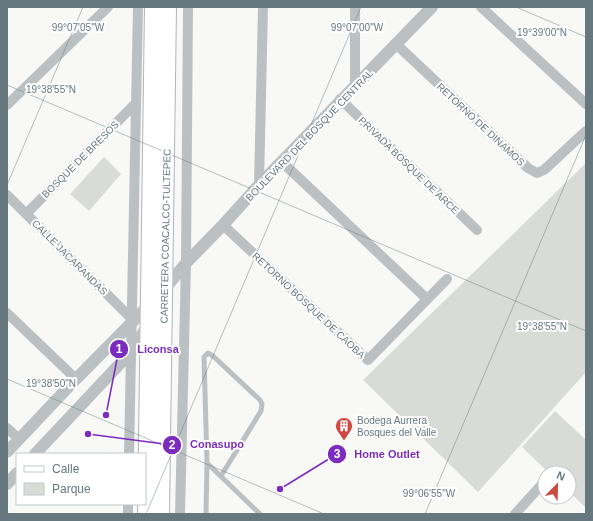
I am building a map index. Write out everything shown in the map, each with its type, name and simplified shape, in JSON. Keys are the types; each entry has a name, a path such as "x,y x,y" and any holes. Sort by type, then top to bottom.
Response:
{"main road":[{"name":"CARRETERA COACALCO-TULTEPEC","path":"146,514 153,7"},
{"name":"CARRETERA COACALCO-TULTEPEC","path":"161,514 168,7"}],"street":[{"path":"7,105 108,7"},
{"path":"129,453 133,320 135,104 138,7"},
{"path":"180,514 186,263 188,7"},
{"path":"259,185 263,7"},
{"path":"355,7 355,86"},
{"name":"BOULEVARD DEL BOSQUE CENTRAL","path":"36,453 132,351 149,324 163,295 186,263 340,99 397,45 432,7"},
{"path":"481,7 586,104"},
{"name":"RETORNO DE DINAMOS","path":"397,45 528,168 537,173 544,170 586,131"},
{"name":"PRIVADA BOSQUE DE ARCE","path":"340,99 477,230"},
{"name":"BOSQUE DE BRESOS","path":"26,214 135,104"},
{"path":"282,162 427,299"},
{"name":"CALLE JACARANDAS","path":"7,195 133,320"},
{"name":"RETORNO BOSQUE DE CAOBA","path":"223,225 365,359 369,359 447,279"},
{"name":"BOULEVARD DEL BOSQUE CENTRAL","path":"7,452 133,320 149,305 163,295"},
{"path":"7,313 76,379"},
{"path":"47,410 63,425"},
{"path":"7,428 19,439"},
{"path":"7,484 16,474"},
{"path":"515,514 537,490"}],"lane":[{"path":"206,514 207,463 204,358 208,353 260,400 262,404 261,411 220,476"},
{"path":"207,463 260,514"}],"green space":[{"path":"104,157 121,174 89,211 70,194"},
{"path":"586,163 586,372 478,492 363,380"},
{"path":"555,411 586,440 586,508 577,500 577,465 541,465 522,447"}],"place":[{"name":"Liconsa","path":"106,415"},
{"name":"Conasupo","path":"88,434"},
{"name":"Bodega Aurrera Bosques del Valle","path":"344,441"},
{"name":"Home Outlet","path":"280,489"}]}
